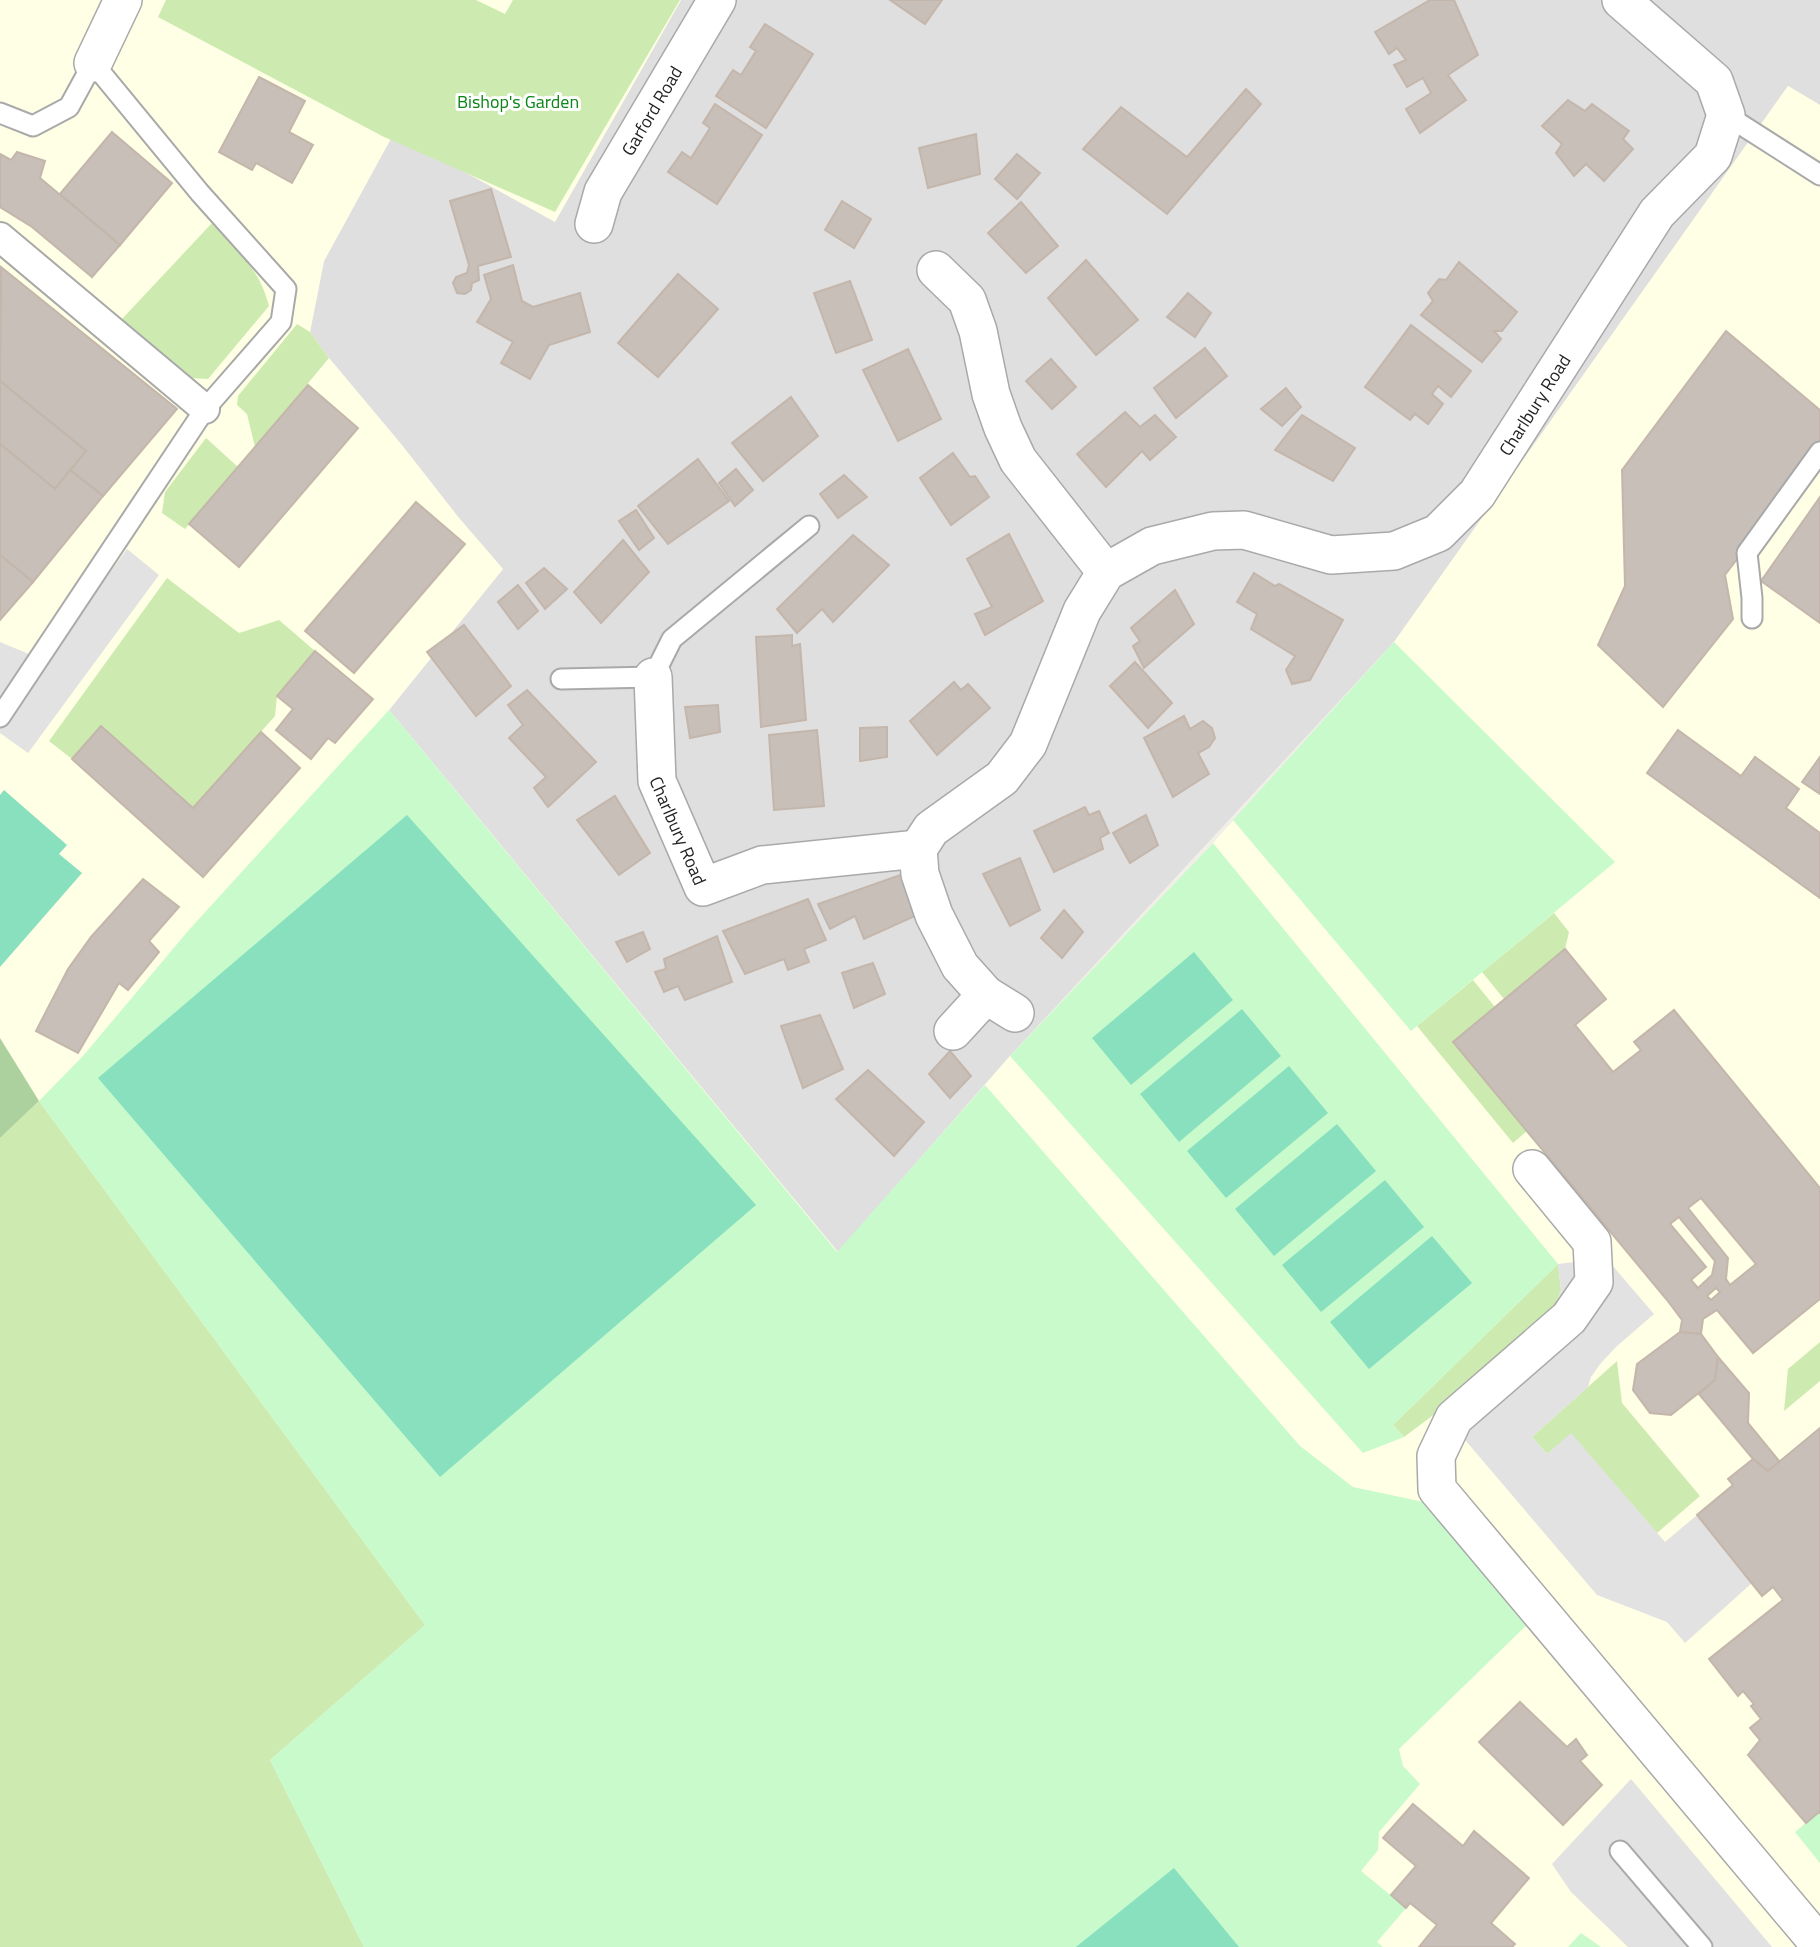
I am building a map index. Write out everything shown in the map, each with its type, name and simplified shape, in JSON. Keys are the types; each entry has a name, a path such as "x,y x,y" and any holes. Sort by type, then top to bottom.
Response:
{"street":[{"path":"93,63 123,0"},
{"name":"Garford Road","path":"594,224 603,192 717,0"},
{"path":"1639,6 1714,81 1726,114"},
{"name":"Charlbury Road","path":"653,677 657,781 703,887 762,865 918,849 931,829 1002,778 1028,744 1082,611 1106,572 1152,546 1213,531 1244,530 1331,555 1394,551 1438,533 1477,494 1657,212 1713,156 1726,114"},
{"path":"0,237 205,410"},
{"path":"936,270 967,300 978,331 991,394 1018,460 1106,572"},
{"path":"918,849 920,874 934,915 960,966 1001,1004 953,1031"},
{"path":"1532,1169 1592,1242 1594,1282 1569,1318 1454,1418 1436,1456 1437,1489 1820,1945"}],"lane":[{"path":"0,113 33,126 69,107 93,63 200,193 286,289 281,323 205,410 0,716"},
{"path":"1726,114 1820,175"},
{"path":"1752,618 1747,554 1820,452"},
{"path":"561,679 653,677 672,639 809,526"},
{"path":"1620,1851 1702,1947"}],"shaded area":[{"path":"0,0 681,0 555,222 394,133 324,261 310,332 503,569 389,710 838,1252 1010,1056 1213,843 1394,642 1788,86 1820,105 1820,1947 364,1947 425,1625 39,1102 0,1138"},
{"path":"681,0 1820,0 1820,105 1788,86 1394,642 1010,1056 838,1252 389,710 503,569 310,332 324,261 394,133 555,221"},
{"path":"127,549 159,575 28,753 0,733 0,642 46,661"},
{"path":"1606,1258 1654,1314 1601,1363 1591,1377 1588,1387 1532,1437 1547,1454 1571,1433 1665,1542 1697,1515 1752,1583 1685,1643 1667,1622 1597,1595 1460,1434 1552,1316 1561,1290 1558,1264"},
{"path":"1631,1779 1772,1947 1628,1947 1571,1892 1552,1864"}],"green space":[{"name":"Bishop's Garden","path":"166,0 476,0 505,14 513,0 680,0 555,212 382,136 158,17"},
{"path":"212,223 253,270 269,306 208,379 190,378 122,319"},
{"path":"297,324 310,332 329,358 255,447 247,414 237,405 238,396"},
{"path":"206,438 238,467 185,529 162,513 165,492"},
{"path":"167,578 239,633 279,620 315,651 277,696 275,716 193,808 102,726 72,759 49,741"},
{"path":"1394,642 1615,862 1411,1031 1233,820"},
{"path":"389,710 837,1252 985,1085 1300,1446 1353,1487 1433,1504 1531,1621 1399,1749 1403,1766 1420,1784 1379,1832 1378,1850 1361,1871 1406,1908 1377,1942 1383,1947 364,1947 270,1760 425,1625 39,1101 83,1056 188,931"},
{"path":"4,790 67,845 59,854 82,873 0,967 0,795"},
{"path":"407,815 756,1205 440,1477 98,1078"},
{"path":"1213,843 1558,1264 1393,1425 1404,1437 1363,1453 1010,1056"},
{"path":"1554,913 1569,932 1565,949 1504,999 1482,972"},
{"path":"1194,952 1233,1000 1131,1085 1092,1038"},
{"path":"1473,980 1495,1007 1453,1042 1527,1131 1513,1143 1417,1026"},
{"path":"1242,1009 1281,1056 1179,1142 1140,1094"},
{"path":"0,1038 39,1101 0,1138"},
{"path":"1289,1066 1328,1113 1226,1198 1187,1151"},
{"path":"39,1101 425,1625 270,1760 364,1947 0,1947 0,1138"},
{"path":"1337,1124 1376,1171 1274,1256 1235,1209"},
{"path":"1385,1180 1424,1227 1321,1312 1282,1265"},
{"path":"1432,1236 1472,1283 1369,1369 1330,1322"},
{"path":"1558,1264 1561,1290 1552,1316 1456,1398 1404,1437 1393,1425"},
{"path":"1820,1342 1820,1381 1784,1411 1788,1369"},
{"path":"1617,1361 1622,1403 1700,1496 1657,1533 1571,1434 1547,1454 1532,1437"},
{"path":"1820,1813 1820,1863 1795,1832"},
{"path":"1174,1868 1239,1947 1076,1947"},
{"path":"1581,1933 1601,1947 1568,1947"}],"building":[{"path":"890,0 942,0 925,24"},
{"path":"1430,0 1454,0 1478,55 1448,75 1466,100 1420,133 1406,109 1431,93 1423,78 1407,87 1394,65 1406,60 1397,48 1389,54 1375,32"},
{"path":"765,24 813,54 766,128 716,96 733,70 741,75 756,51 750,47"},
{"path":"259,77 305,101 289,132 313,145 292,183 256,163 252,170 219,152"},
{"path":"1246,89 1261,104 1167,214 1083,149 1121,107 1187,157"},
{"path":"1568,100 1585,111 1592,104 1629,131 1623,139 1633,149 1604,181 1586,164 1574,176 1556,153 1562,144 1542,126"},
{"path":"715,104 762,135 717,204 668,172 682,152 691,158 710,128 703,123"},
{"path":"112,132 172,183 120,245 60,194"},
{"path":"976,134 980,174 928,188 919,148"},
{"path":"17,152 45,161 40,178 120,245 92,277 32,227 0,207 0,154 11,160"},
{"path":"1017,154 1040,173 1017,199 995,179"},
{"path":"491,189 511,257 478,266 479,280 472,283 471,290 465,294 457,293 453,283 456,277 467,273 469,265 450,201"},
{"path":"842,201 871,219 854,248 825,230"},
{"path":"1021,202 1058,246 1026,273 988,233"},
{"path":"1086,260 1138,320 1096,355 1048,298"},
{"path":"1459,262 1517,312 1502,331 1494,331 1501,339 1482,362 1421,315 1433,301 1428,293 1439,279 1446,280"},
{"path":"513,265 522,301 533,307 580,293 590,332 549,345 530,379 501,363 513,342 477,322 491,299 484,275"},
{"path":"1,267 177,409 103,496 70,470 86,451 0,381"},
{"path":"678,274 718,309 658,377 618,343"},
{"path":"850,281 872,340 836,353 814,293"},
{"path":"1188,293 1211,313 1195,337 1167,317"},
{"path":"1411,325 1471,371 1451,397 1438,386 1432,394 1443,404 1428,424 1415,414 1410,420 1365,387"},
{"path":"1726,331 1820,410 1820,450 1725,575 1733,619 1663,707 1598,645 1625,586 1622,470"},
{"path":"1205,348 1227,376 1176,418 1154,388"},
{"path":"908,349 941,419 898,441 863,370"},
{"path":"1051,359 1076,387 1052,409 1026,381"},
{"path":"0,381 86,451 55,489 0,444"},
{"path":"308,385 358,428 239,567 189,524"},
{"path":"1286,388 1301,407 1282,426 1261,409"},
{"path":"791,397 818,436 763,481 732,443"},
{"path":"1125,412 1140,427 1155,415 1176,437 1150,460 1142,451 1106,487 1077,454"},
{"path":"1302,415 1355,448 1333,481 1275,450"},
{"path":"0,444 55,489 70,470 103,496 33,582 0,555"},
{"path":"953,453 970,477 975,476 989,497 951,525 920,478"},
{"path":"698,459 729,501 668,544 638,506"},
{"path":"736,469 753,490 735,506 719,483"},
{"path":"844,475 867,497 838,518 820,494"},
{"path":"1820,497 1820,623 1761,581"},
{"path":"416,502 465,544 354,673 305,631"},
{"path":"636,510 654,538 639,550 619,521"},
{"path":"1009,534 1043,601 985,635 975,614 992,607 967,559"},
{"path":"853,535 889,565 833,622 822,609 797,633 777,609"},
{"path":"623,540 649,572 601,623 574,592"},
{"path":"0,555 33,582 0,620"},
{"path":"544,568 567,589 545,609 526,583"},
{"path":"1254,573 1343,620 1310,680 1292,684 1286,670 1295,656 1251,629 1257,614 1237,602"},
{"path":"518,585 538,611 518,629 498,602"},
{"path":"1175,590 1194,624 1144,668 1133,646 1140,641 1131,628"},
{"path":"464,625 511,686 476,716 427,652"},
{"path":"792,635 792,646 800,644 806,720 761,727 756,637"},
{"path":"315,651 373,699 335,743 328,738 311,759 276,730 293,709 277,696"},
{"path":"1135,662 1172,703 1148,728 1110,686"},
{"path":"954,682 961,690 968,684 990,708 937,755 910,721"},
{"path":"527,690 596,762 548,807 534,788 546,777 509,738 523,725 508,705"},
{"path":"718,705 720,732 690,738 685,707"},
{"path":"1184,716 1190,729 1203,721 1212,728 1215,738 1209,747 1198,753 1209,774 1173,797 1144,738"},
{"path":"101,726 193,808 261,732 300,768 203,877 72,759"},
{"path":"887,727 887,757 860,761 860,728"},
{"path":"817,730 824,806 774,810 769,735"},
{"path":"1678,730 1741,776 1755,757 1799,789 1786,808 1820,833 1820,898 1647,773"},
{"path":"1820,757 1820,794 1802,782"},
{"path":"615,796 650,853 619,875 577,820"},
{"path":"1085,807 1089,815 1099,811 1109,833 1100,838 1103,849 1054,872 1034,831"},
{"path":"1146,815 1158,845 1130,863 1113,833"},
{"path":"1020,858 1040,910 1010,926 983,874"},
{"path":"903,874 915,916 864,939 855,916 830,929 818,904"},
{"path":"143,879 179,907 149,941 159,952 128,990 119,983 78,1053 36,1031 68,969 91,937"},
{"path":"808,899 826,940 804,949 809,962 788,970 784,959 745,974 723,931"},
{"path":"1064,910 1083,932 1062,958 1041,938"},
{"path":"643,932 650,949 627,962 616,942"},
{"path":"717,936 732,982 685,1000 678,986 664,992 655,972 666,969 664,959"},
{"path":"1565,949 1606,999 1575,1025 1613,1072 1641,1050 1634,1042 1674,1010 1820,1188 1820,1299 1753,1353 1717,1310 1703,1319 1701,1334 1680,1332 1682,1320 1667,1300 1453,1042","holes":["1701,1198 1756,1264 1730,1285 1726,1279 1728,1258 1688,1208","1679,1217 1715,1261 1712,1275 1698,1288 1691,1280 1706,1267 1670,1224","1716,1288 1720,1292 1711,1300 1707,1296"]},
{"path":"873,963 885,994 854,1008 842,973"},
{"path":"820,1015 843,1069 803,1088 781,1026"},
{"path":"950,1051 971,1076 950,1098 929,1074"},
{"path":"868,1070 924,1122 894,1156 836,1099"},
{"path":"1680,1332 1701,1334 1718,1357 1715,1380 1671,1415 1650,1413 1633,1390 1637,1364"},
{"path":"1718,1357 1749,1393 1748,1423 1780,1462 1768,1471 1753,1459 1699,1394 1715,1380"},
{"path":"1820,1428 1820,1813 1806,1823 1748,1755 1760,1740 1750,1728 1761,1719 1751,1706 1754,1704 1743,1691 1738,1696 1709,1659 1783,1600 1773,1587 1762,1596 1697,1515 1733,1485 1728,1479 1753,1459 1768,1471"},
{"path":"1520,1702 1567,1747 1576,1739 1587,1755 1580,1761 1602,1785 1563,1825 1479,1742"},
{"path":"1413,1804 1463,1846 1474,1831 1529,1878 1491,1923 1515,1944 1512,1947 1419,1947 1437,1925 1410,1903 1406,1908 1391,1895 1416,1866 1383,1838"}]}
